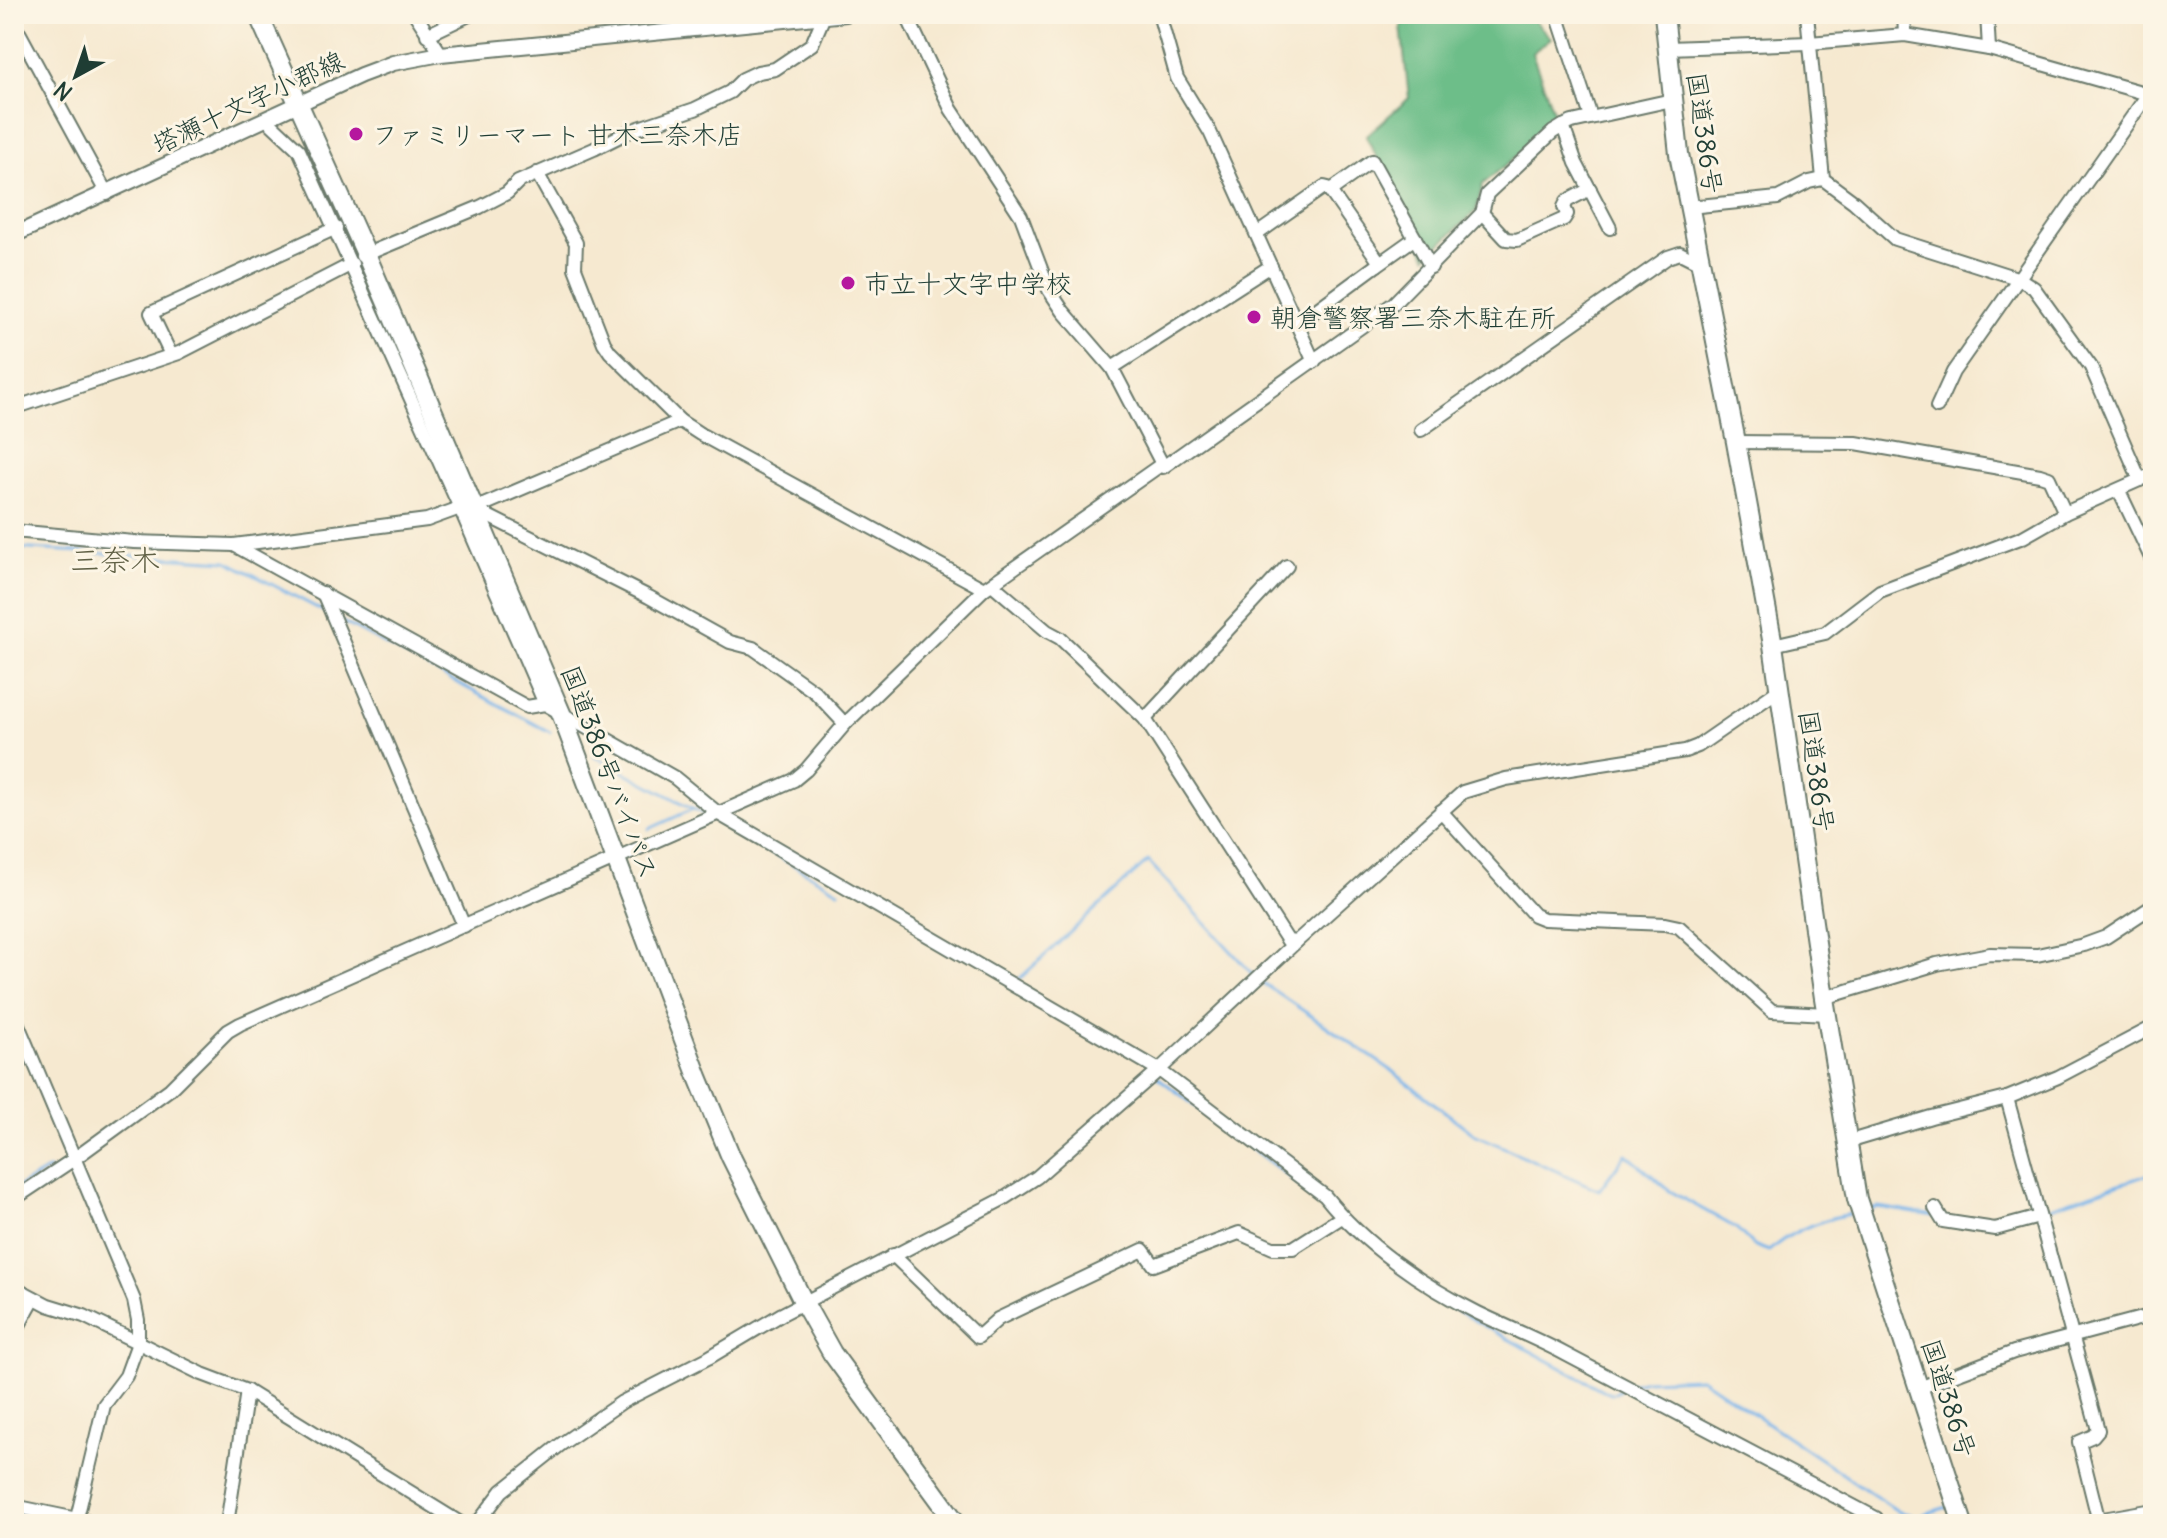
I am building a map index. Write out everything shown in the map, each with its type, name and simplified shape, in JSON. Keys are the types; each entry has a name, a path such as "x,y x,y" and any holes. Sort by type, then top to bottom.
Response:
{"highway":[{"name":"国道386号バイパス","path":"258,14 297,104 356,260 467,508 617,860 731,1157 832,1353 957,1524"},
{"name":"国道386号","path":"1664,14 1672,100 1689,207 1773,645 1825,1006 1857,1199 1963,1524"}],"main road":[{"name":"塔瀬十文字小郡線","path":"14,235 393,63 441,54 734,20 846,14"}],"street":[{"path":"415,14 441,54"},
{"path":"427,35 471,14"},
{"path":"906,14 951,109 1021,216 1049,290 1112,368 1163,467 1393,304 1482,213 1487,194 1553,132 1572,122 1672,100"},
{"path":"1159,14 1177,78 1210,132 1314,362"},
{"path":"1557,14 1591,117"},
{"path":"1807,14 1823,179 1895,239 2020,279 2042,296 2091,367 2140,480"},
{"path":"1904,14 1905,35"},
{"path":"1987,14 1989,49"},
{"path":"14,408 171,355 356,260 480,207 537,173 657,120 695,109 730,92 743,79 775,69 812,44 824,16"},
{"path":"14,29 20,34 107,194"},
{"path":"1668,48 1809,43 1905,35 1989,49 2151,95 1953,372 1937,407"},
{"path":"266,119 299,150 336,228 356,260"},
{"path":"1563,126 1576,163 1610,228"},
{"path":"1330,191 1372,161 1431,267"},
{"path":"537,173 576,243 575,268 610,352 680,421 988,586 1060,638 1145,719 1288,941 1296,942"},
{"path":"1689,207 1778,198 1809,182 1823,179"},
{"path":"1257,234 1324,187 1330,191 1378,260 1377,265"},
{"path":"1482,213 1506,239 1517,240 1564,219 1567,201 1590,189"},
{"path":"171,355 151,313 336,228"},
{"path":"1297,324 1415,238"},
{"path":"1421,430 1668,257 1680,253 1700,263"},
{"path":"1112,368 1271,266"},
{"path":"14,531 134,542 234,545 427,520 467,508 680,421"},
{"path":"1736,442 1856,443 2040,475 2049,478 2065,513"},
{"path":"14,1199 170,1089 228,1031 240,1024 463,923 617,860 794,780 845,724 988,586 1162,464"},
{"path":"1773,645 1825,633 1880,591 2023,537 2065,513 2153,474"},
{"path":"2119,491 2153,562"},
{"path":"467,508 649,597 730,642 753,648 815,692 845,724"},
{"path":"234,545 527,707 553,709 675,778 719,814 1159,1070 1325,1196 1342,1217 1379,1249 1459,1303 1540,1341 1863,1511 1876,1518 1877,1524"},
{"path":"1145,719 1287,566"},
{"path":"323,593 463,923"},
{"path":"477,1524 502,1491 594,1420 1024,1186 1159,1070 1463,792 1506,779 1673,753 1698,746 1779,690"},
{"path":"1441,811 1534,915 1544,919 1679,927 1772,1011 1825,1006 1937,964 1990,954 2037,955 2084,945 2106,937 2153,906"},
{"path":"14,1015 134,1300 138,1320 138,1343 126,1376 104,1405 77,1518"},
{"path":"1847,1142 2007,1098 2058,1077 2153,1027"},
{"path":"2007,1098 2098,1430 2093,1436 2079,1442 2098,1518"},
{"path":"1938,1213 1995,1229 2039,1217"},
{"path":"893,1255 978,1337 998,1319 1143,1250 1154,1265 1239,1233 1273,1248 1293,1248 1342,1217"},
{"path":"14,1287 48,1305 84,1316 202,1374 247,1391 462,1524"},
{"path":"14,1334 34,1298"},
{"path":"1919,1388 2014,1352 2153,1315"},
{"path":"227,1524 247,1391"},
{"path":"14,1506 101,1524"},
{"path":"2075,1524 2153,1510"}],"green space":[{"path":"1413,14 1528,14 1551,38 1532,53 1557,122 1483,184 1476,211 1427,256 1366,136 1409,98 1401,26"}],"waterway":[{"path":"14,548 227,561 325,612"},
{"path":"339,620 550,732"},
{"path":"594,756 703,814"},
{"path":"649,829 693,809"},
{"path":"714,820 839,891"},
{"path":"1016,982 1148,861 1255,977"},
{"path":"1261,982 1388,1068 1474,1134 1599,1190 1626,1154 1670,1191 1736,1228 1753,1245 1769,1251 1806,1227 1849,1214"},
{"path":"1156,1076 1317,1198 1335,1217"},
{"path":"14,1189 49,1169"},
{"path":"2042,1210 2153,1173"},
{"path":"1867,1210 1878,1207 1934,1216"},
{"path":"1340,1222 1355,1236"},
{"path":"1398,1272 1442,1303 1606,1392 1612,1394 1620,1390"},
{"path":"1631,1384 1645,1380 1701,1378 1899,1512 1917,1516 1951,1506"}],"place":[{"name":"ファミリーマート 甘木三奈木店","path":"356,134"},
{"name":"市立十文字中学校","path":"848,283"},
{"name":"朝倉警察署三奈木駐在所","path":"1254,317"}],"district":[{"name":"三奈木","path":"115,560"}]}
